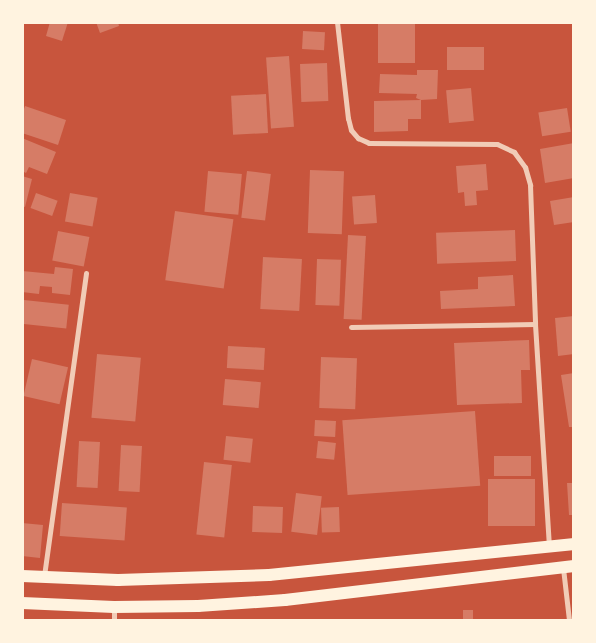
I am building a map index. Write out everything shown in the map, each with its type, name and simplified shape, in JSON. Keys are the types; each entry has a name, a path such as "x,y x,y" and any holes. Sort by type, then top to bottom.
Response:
{"main road":[{"path":"22,576 118,580 269,575 574,544"},
{"path":"22,603 114,607 198,606 286,600 568,567"}],"street":[{"path":"337,22 341,68 350,130 358,138 369,143 497,144 514,152 525,167 530,185 535,324 549,546"},
{"path":"44,577 86,273"},
{"path":"350,327 535,324"},
{"path":"568,567 569,620"},
{"path":"114,607 114,620"}],"building":[{"path":"50,22 68,22 62,41 46,36"},
{"path":"96,22 118,22 119,26 100,33"},
{"path":"378,22 415,22 415,63 378,63"},
{"path":"303,31 325,32 324,50 302,49"},
{"path":"447,47 484,47 484,70 447,70"},
{"path":"289,56 294,127 271,128 266,58"},
{"path":"327,63 328,101 301,102 300,64"},
{"path":"417,70 438,70 437,99 421,100 416,98 417,94 379,93 380,74 417,75"},
{"path":"471,88 474,121 449,123 446,90"},
{"path":"266,94 268,133 233,135 231,96"},
{"path":"421,100 421,119 408,119 408,131 374,132 374,101"},
{"path":"25,106 66,120 58,145 22,133 22,115"},
{"path":"567,108 571,132 542,136 538,113"},
{"path":"22,138 56,152 47,174 29,167 26,173 22,171"},
{"path":"574,143 574,178 545,183 540,149"},
{"path":"486,164 488,190 476,191 477,205 465,206 464,192 458,193 456,166"},
{"path":"310,170 344,171 342,234 308,233"},
{"path":"208,171 242,174 238,215 204,212"},
{"path":"247,171 271,174 265,221 241,218"},
{"path":"22,176 32,179 25,207 22,206"},
{"path":"36,193 58,201 52,216 31,208"},
{"path":"70,193 98,198 93,226 65,222"},
{"path":"375,195 377,223 354,225 352,197"},
{"path":"574,197 574,222 554,225 550,201"},
{"path":"175,211 233,219 224,289 165,280"},
{"path":"515,230 516,261 437,264 436,233"},
{"path":"58,231 89,237 84,267 52,260"},
{"path":"348,235 366,236 362,320 344,319"},
{"path":"263,257 302,259 299,311 260,309"},
{"path":"317,259 341,260 339,306 315,305"},
{"path":"55,267 73,269 70,295 52,293 52,287 40,286 39,294 22,292 22,271 54,274"},
{"path":"513,275 515,306 441,309 440,291 478,289 478,277"},
{"path":"24,300 69,305 66,329 22,324"},
{"path":"574,316 574,354 558,356 555,318"},
{"path":"529,340 530,370 521,370 522,403 457,405 454,343"},
{"path":"228,346 265,348 264,370 227,368"},
{"path":"97,354 141,358 135,422 91,418"},
{"path":"321,357 357,358 355,409 319,408"},
{"path":"32,359 68,367 60,404 23,396"},
{"path":"574,373 574,427 569,427 561,375"},
{"path":"225,379 261,382 259,408 223,405"},
{"path":"475,411 480,486 348,495 342,420"},
{"path":"315,420 336,421 335,437 314,436"},
{"path":"226,436 253,439 250,463 223,460"},
{"path":"79,441 100,442 98,488 77,487"},
{"path":"318,441 336,443 334,460 316,458"},
{"path":"121,445 142,446 140,492 119,491"},
{"path":"494,456 531,456 531,476 494,476"},
{"path":"204,462 232,465 224,538 196,535"},
{"path":"488,479 535,479 535,526 488,526"},
{"path":"567,483 574,483 574,515 569,515"},
{"path":"296,493 322,496 317,535 291,532"},
{"path":"62,503 127,508 125,540 60,536"},
{"path":"253,506 283,507 282,533 252,532"},
{"path":"339,507 340,532 322,533 321,508"},
{"path":"22,523 43,525 40,558 22,556"},
{"path":"463,610 473,610 473,620 463,620"}]}
